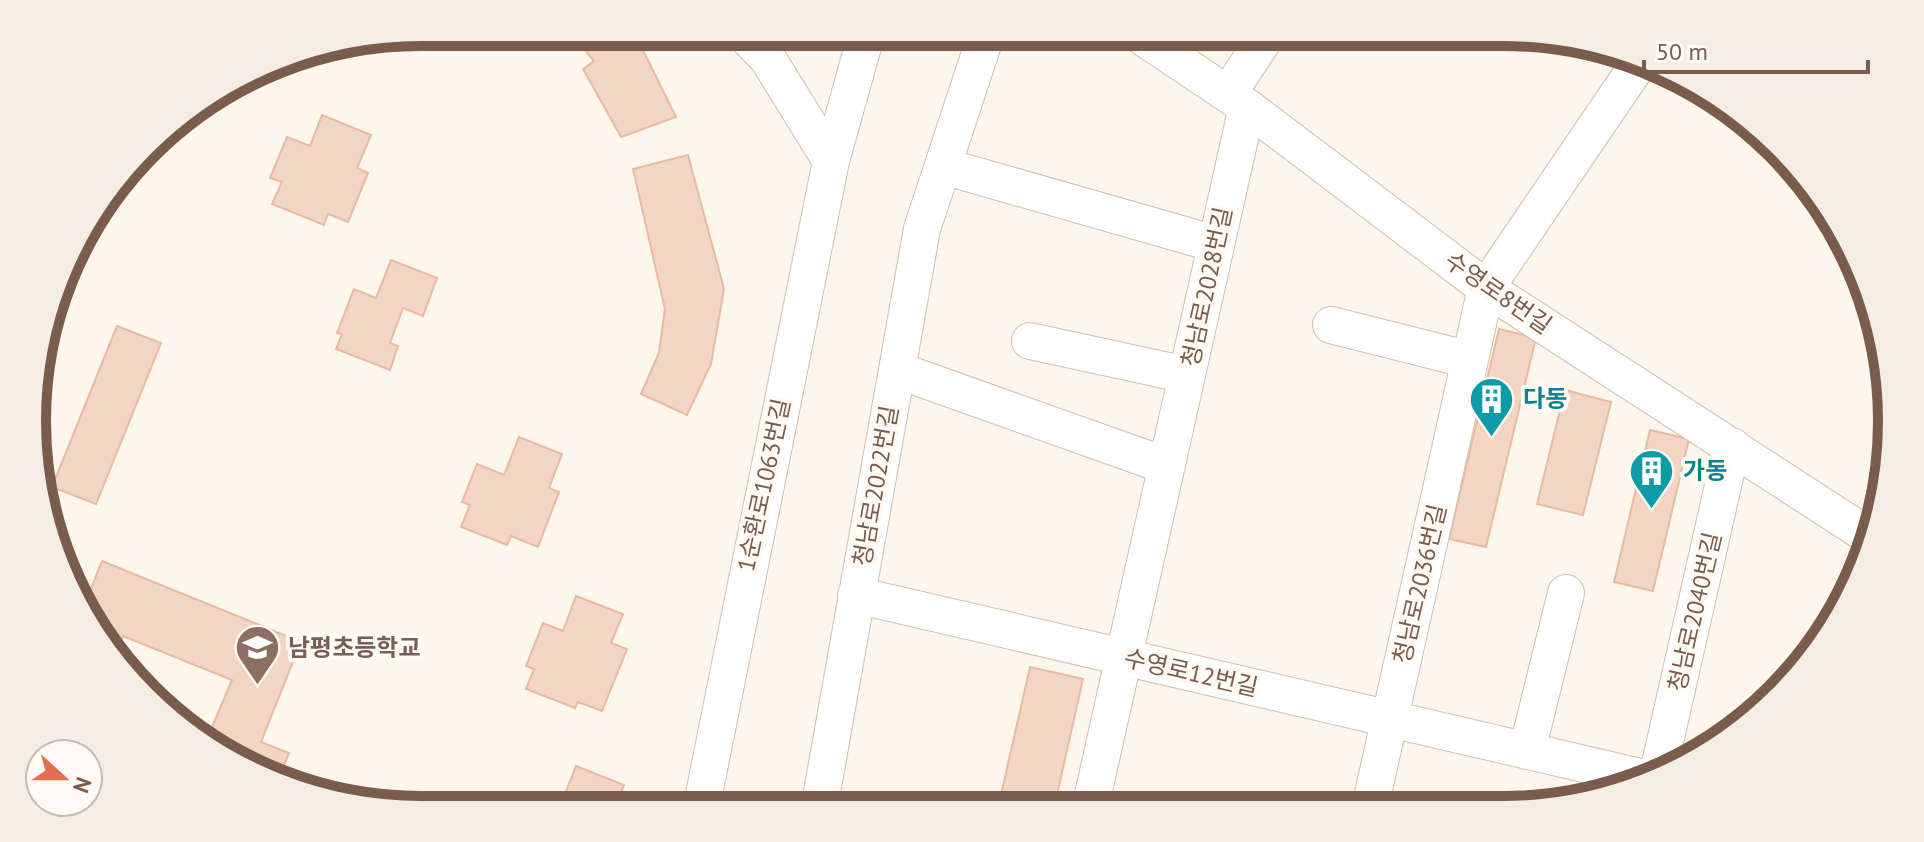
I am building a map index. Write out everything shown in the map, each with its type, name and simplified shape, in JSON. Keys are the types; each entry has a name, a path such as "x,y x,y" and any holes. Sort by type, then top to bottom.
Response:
{"street":[{"path":"755,46 768,59 831,161"},
{"name":"1순환로1063번길","path":"704,796 831,161 863,46"},
{"name":"청남로2022번길","path":"821,796 922,229 982,46"},
{"name":"수영로8번길","path":"1156,46 1237,100 1486,288 1861,531"},
{"name":"청남로2028번길","path":"1093,796 1216,244 1237,100 1262,46"},
{"name":"청남로2036번길","path":"1372,796 1486,288 1634,70"},
{"path":"943,166 1216,244"},
{"path":"1331,325 1470,360"},
{"path":"1030,341 1187,375"},
{"path":"897,370 1167,466"},
{"name":"청남로2040번길","path":"1659,762 1732,446"},
{"path":"1527,751 1566,593"},
{"name":"수영로12번길","path":"856,595 1630,774"}],"building":[{"path":"582,46 641,46 676,117 621,137 583,69 594,61"},
{"path":"322,115 371,135 357,168 368,173 348,222 328,214 324,225 272,204 282,182 270,178 287,137 310,146"},
{"path":"688,155 724,289 711,364 687,415 641,394 659,353 665,309 633,169"},
{"path":"391,260 437,278 423,316 403,308 390,343 398,346 390,370 336,349 342,334 337,333 354,289 376,298"},
{"path":"117,326 161,343 96,504 52,487"},
{"name":"다동","path":"1499,329 1536,338 1486,547 1449,539"},
{"path":"1565,390 1611,402 1583,515 1537,504"},
{"name":"가동","path":"1650,430 1689,439 1653,591 1614,582"},
{"path":"519,437 562,454 549,488 559,492 538,547 511,536 507,545 461,527 470,505 462,502 477,464 504,475"},
{"path":"102,561 301,642 261,742 289,753 282,769 233,746 210,731 232,680 123,636 120,645 89,594"},
{"path":"576,596 623,614 611,643 627,649 602,711 578,702 575,708 526,689 534,669 526,666 543,623 563,631"},
{"path":"1030,667 1083,679 1057,796 1001,796"},
{"path":"576,766 624,785 619,796 564,796"}],"place":[{"name":"다동","path":"1492,438"},
{"name":"가동","path":"1652,510"},
{"name":"남평초등학교","path":"257,687"}]}
